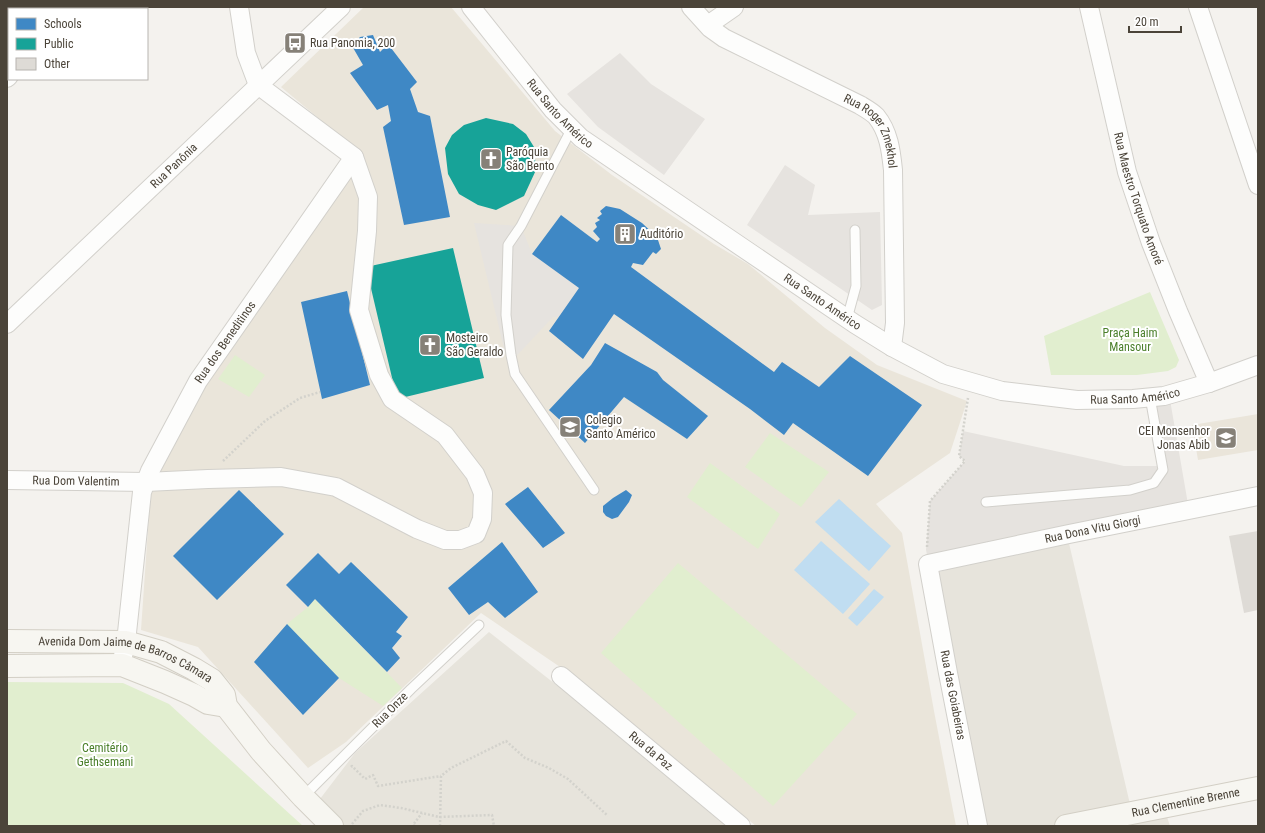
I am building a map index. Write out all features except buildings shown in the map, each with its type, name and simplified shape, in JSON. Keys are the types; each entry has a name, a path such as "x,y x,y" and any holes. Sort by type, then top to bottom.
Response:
{"street":[{"path":"239,7 246,53 258,85 354,157"},
{"name":"Rua Panônia","path":"7,324 341,7"},
{"name":"Rua Santo Américo","path":"471,7 554,110 581,138 847,319 892,347 943,374 1002,391 1077,400 1133,399 1164,396 1209,384 1258,365"},
{"name":"Rua Roger Zmekhol","path":"691,7 708,25 724,38 860,105 875,115 885,129 893,170 895,323 892,347"},
{"path":"708,25 734,7"},
{"name":"Rua Maestro Torquato Amoré","path":"1088,7 1127,172 1151,243 1209,384"},
{"path":"1198,7 1258,185"},
{"name":"Rua Dom Valentim","path":"7,480 146,482 208,478 281,477 336,487 417,529 445,540 460,540 476,534 482,519 483,493 475,474 445,435 392,399 379,375 359,310 368,196 354,157"},
{"name":"Rua dos Beneditinos","path":"122,665 126,642 142,492 150,471 198,381 354,157"},
{"name":"Rua Dona Vitu Giorgi","path":"928,564 1258,496"},
{"name":"Rua das Goiabeiras","path":"928,564 978,826"},
{"name":"Avenida Dom Jaime de Barros Câmara","path":"7,641 126,642 161,652 194,669 212,680 224,695 226,706 261,751 332,826"},
{"name":"Avenida Dom Jaime de Barros Câmara","path":"7,666 122,665 165,682 208,703 226,706"},
{"name":"Rua da Paz","path":"561,676 741,826"},
{"name":"Rua Clementine Brenne","path":"1066,826 1258,788"}],"lane":[{"path":"572,128 521,226 508,245 506,315 515,374 594,490"},
{"path":"847,319 856,286 855,230"},
{"path":"986,502 1130,490 1154,483 1163,470 1150,397"},
{"name":"Rua Onze","path":"303,797 411,689 479,625"}],"path":[{"path":"928,564 926,550 930,501 965,461 960,456 970,382"},
{"path":"208,478 212,472 265,421 300,398 320,392"},
{"path":"347,771 352,766 366,779 373,775 378,786 441,776 452,768 506,740 525,758 549,768 568,779 608,816"},
{"path":"440,826 441,776"},
{"path":"350,826 363,811 380,806 401,808 439,817 492,815 494,826"},
{"path":"415,826 413,825 422,813"}],"shaded area":[{"name":"Colegio Santo Américo","path":"364,7 451,7 555,131 612,175 714,244 748,264 825,328 877,365 967,401 950,453 876,504 902,533 956,826 756,826 563,669 481,613 346,742 308,768 198,647 141,630 151,486 204,385 352,146 281,87"},
{"path":"620,53 651,84 705,119 664,175 598,127 567,94"},
{"path":"785,165 815,185 808,215 880,212 882,305 872,310 747,225"},
{"path":"474,223 521,226 532,254 579,288 559,317 553,317 508,365"},
{"path":"1169,394 1189,510 929,564 926,550 930,501 965,461 959,456 963,431 1124,466 1162,466 1150,397"},
{"name":"CEI Monsenhor Jonas Abib","path":"1258,414 1258,450 1198,460 1192,425"},
{"path":"1068,539 1133,817 1167,817 1170,826 969,826 943,687 935,573 1032,546"},
{"path":"489,632 736,826 341,826 320,799 355,753"}],"green space":[{"name":"Praça Haim Mansour","path":"1150,292 1179,360 1176,367 1168,371 1137,375 1051,375 1044,336"},
{"path":"235,355 265,375 249,397 218,379"},
{"path":"770,433 829,472 801,507 745,467"},
{"path":"710,463 780,514 758,549 687,497"},
{"path":"678,563 857,714 773,806 601,653"},
{"path":"315,599 402,688 383,706 339,678 287,624 308,607"},
{"name":"Cemitério Gethsemani","path":"7,682 123,683 169,704 303,826 7,826"}],"water":[{"path":"839,499 891,546 869,571 815,522"},
{"path":"821,541 870,584 843,614 794,570"},
{"path":"874,589 884,597 857,626 848,618"}],"place":[{"name":"Rua Panomia, 200","path":"295,43"},
{"name":"Paróquia São Bento","path":"491,159"},
{"name":"Auditório","path":"625,234"},
{"name":"Mosteiro São Geraldo","path":"430,345"},
{"name":"Colegio Santo Américo","path":"570,427"},
{"name":"CEI Monsenhor Jonas Abib","path":"1226,438"}]}
